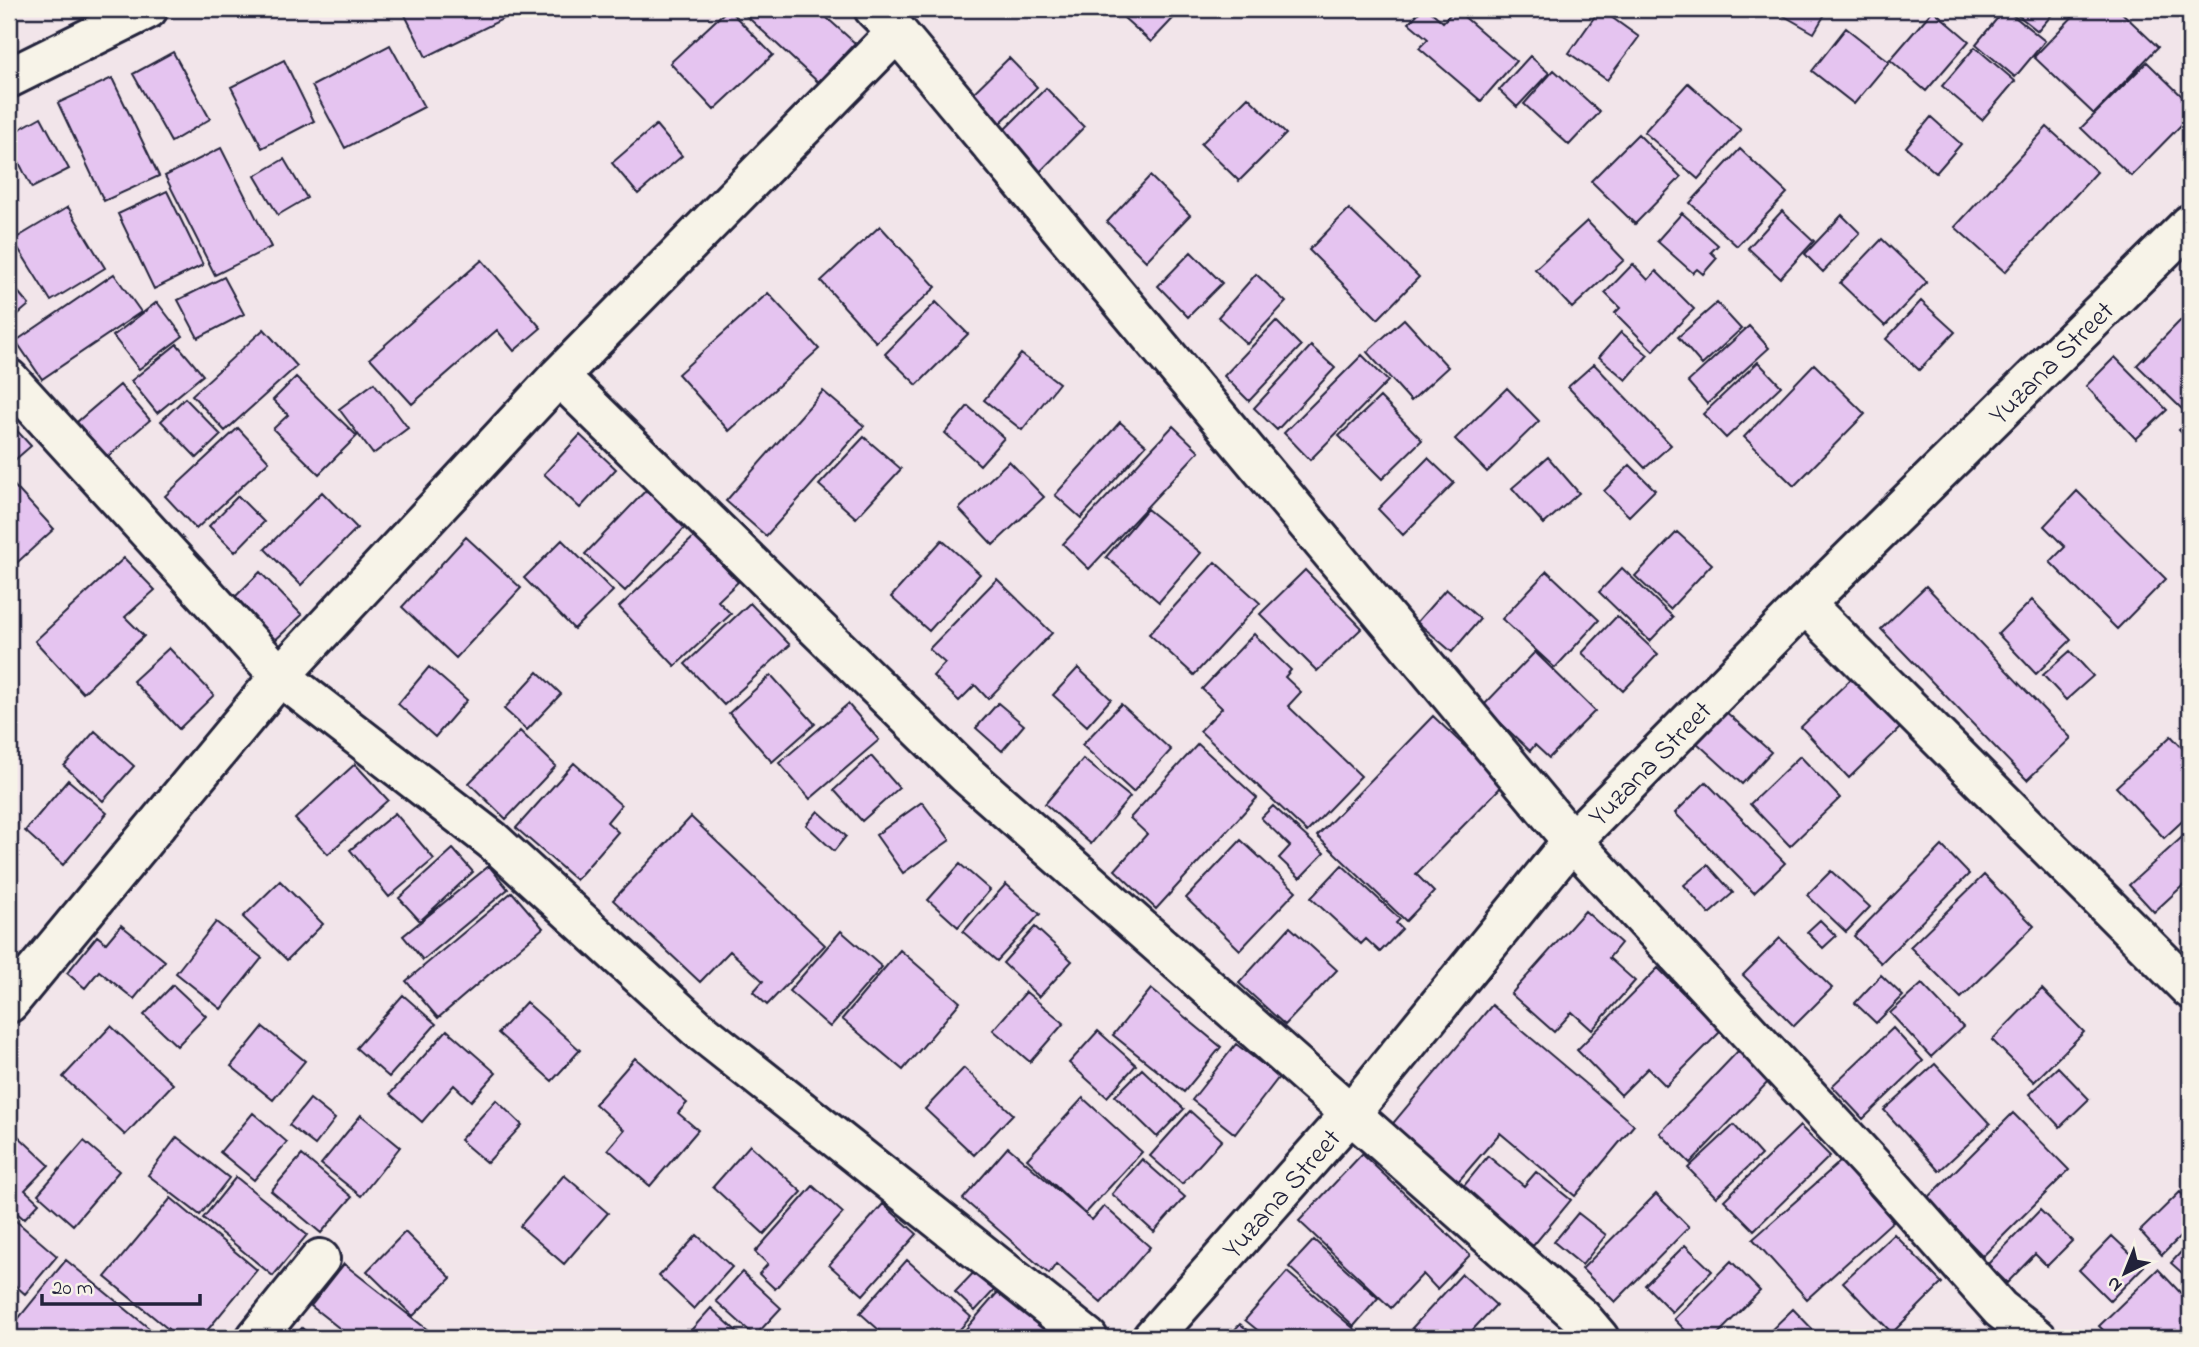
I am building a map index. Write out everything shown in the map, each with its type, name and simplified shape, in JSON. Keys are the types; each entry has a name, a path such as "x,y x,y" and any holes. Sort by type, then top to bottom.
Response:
{"street":[{"path":"9,78 148,9"},
{"path":"9,1003 280,676 886,20 1572,841 1873,1166 2000,1309 2037,1338"},
{"name":"Yuzana Street","path":"1152,1338 1351,1113 1572,841 1805,604 2190,224"},
{"path":"559,376 966,774 1582,1318 1599,1338"},
{"path":"9,379 280,676 492,840 697,1028 1088,1338"},
{"path":"1805,604 2190,989"},
{"path":"256,1338 320,1259"}],"building":[{"path":"402,9 523,9 426,57"},
{"path":"728,9 773,55 714,110 670,63"},
{"path":"817,9 855,43 818,82 740,10"},
{"path":"1114,9 1182,9 1151,42"},
{"path":"1422,9 1428,9 1443,22 1455,9 1516,61 1481,101 1419,48 1428,39 1409,23"},
{"path":"1600,9 1639,37 1607,80 1569,53"},
{"path":"1772,9 1828,9 1814,33"},
{"path":"2005,9 2045,41 2015,77 1976,44"},
{"path":"2010,9 2054,9 2056,10 2038,31"},
{"path":"2080,9 2118,9 2158,47 2094,114 2034,57"},
{"path":"1933,10 1969,41 1926,91 1890,60"},
{"path":"1846,28 1889,62 1854,104 1812,71"},
{"path":"390,45 424,107 345,148 312,86"},
{"path":"1975,47 2015,81 1982,120 1942,86"},
{"path":"173,52 210,119 171,142 133,74"},
{"path":"1530,56 1549,73 1517,107 1499,90"},
{"path":"1009,58 1037,87 996,127 968,98"},
{"path":"284,60 314,121 262,148 231,87"},
{"path":"2147,62 2190,104 2190,116 2131,176 2081,128"},
{"path":"1554,70 1600,112 1569,145 1524,104"},
{"path":"112,78 159,176 104,201 58,103"},
{"path":"1688,83 1741,130 1698,179 1644,132"},
{"path":"1046,88 1084,127 1031,181 992,142"},
{"path":"1248,97 1286,134 1239,181 1201,144"},
{"path":"41,117 69,169 32,188 9,143 9,135"},
{"path":"1931,117 1961,144 1936,173 1906,147"},
{"path":"656,125 682,156 638,194 612,163"},
{"path":"2047,127 2097,172 2005,272 1955,227"},
{"path":"1638,134 1681,177 1635,224 1591,181"},
{"path":"221,148 271,247 215,275 165,176"},
{"path":"1740,149 1787,193 1737,246 1690,203"},
{"path":"284,159 307,198 278,215 255,176"},
{"path":"1150,176 1190,215 1146,261 1107,222"},
{"path":"167,191 203,265 154,289 118,214"},
{"path":"68,207 105,268 51,301 13,240"},
{"path":"1349,209 1419,277 1378,319 1309,250"},
{"path":"1782,211 1814,241 1780,278 1748,248"},
{"path":"1682,213 1718,245 1711,252 1717,258 1703,274 1697,269 1693,273 1657,241"},
{"path":"1842,215 1860,233 1823,272 1805,254"},
{"path":"1587,221 1624,260 1572,308 1535,269"},
{"path":"880,226 936,287 876,342 821,281"},
{"path":"1882,239 1927,282 1885,326 1840,283"},
{"path":"1191,252 1222,283 1188,317 1158,286"},
{"path":"482,260 541,328 514,351 497,330 412,404 370,358"},
{"path":"1633,264 1648,280 1656,271 1694,309 1653,351 1615,313 1620,308 1605,293"},
{"path":"114,274 141,312 42,379 16,341"},
{"path":"1256,274 1286,302 1247,344 1218,317"},
{"path":"224,277 244,314 198,338 178,300"},
{"path":"9,281 29,305 9,322"},
{"path":"768,293 819,349 729,431 678,374"},
{"path":"1921,301 1955,332 1919,370 1886,339"},
{"path":"157,302 183,336 139,369 113,336"},
{"path":"936,302 968,334 917,385 885,354"},
{"path":"1717,303 1741,329 1702,365 1678,337"},
{"path":"1404,319 1448,367 1411,401 1367,352"},
{"path":"2181,320 2190,329 2190,405 2184,411 2137,365"},
{"path":"1276,321 1301,346 1249,401 1224,376"},
{"path":"1749,326 1769,348 1707,404 1688,382"},
{"path":"264,329 297,366 225,431 192,395"},
{"path":"1621,332 1648,355 1626,380 1599,357"},
{"path":"177,344 203,375 157,413 131,381"},
{"path":"1311,346 1335,368 1277,430 1254,408"},
{"path":"1021,354 1059,383 1022,430 984,400"},
{"path":"1362,355 1388,381 1310,460 1284,433"},
{"path":"2115,357 2167,410 2136,439 2086,386"},
{"path":"1758,362 1781,386 1726,438 1703,414"},
{"path":"1594,364 1671,445 1645,468 1568,387"},
{"path":"1814,364 1865,414 1794,486 1744,437"},
{"path":"296,377 357,436 319,474 273,429 288,415 273,400"},
{"path":"374,383 408,428 373,454 339,409"},
{"path":"120,385 150,420 106,458 77,422"},
{"path":"1507,388 1539,421 1487,472 1455,439"},
{"path":"823,391 864,426 766,536 726,501"},
{"path":"1380,397 1422,440 1382,479 1339,436"},
{"path":"185,398 221,435 197,458 161,421"},
{"path":"968,406 1004,438 980,465 945,433"},
{"path":"2190,420 2190,441 2179,430"},
{"path":"9,422 31,446 9,465"},
{"path":"1120,422 1146,445 1081,518 1055,495"},
{"path":"1173,426 1199,451 1089,569 1063,544"},
{"path":"238,428 269,461 196,529 165,496"},
{"path":"580,435 616,469 580,508 544,474"},
{"path":"864,437 901,469 856,518 819,485"},
{"path":"1548,457 1579,493 1544,524 1512,488"},
{"path":"1428,458 1454,483 1403,535 1378,509"},
{"path":"1009,461 1044,497 993,545 959,509"},
{"path":"1630,465 1655,490 1629,516 1604,491"},
{"path":"9,480 54,529 9,570"},
{"path":"651,485 691,521 625,591 585,554"},
{"path":"2077,491 2166,579 2117,629 2050,562 2065,547 2044,526"},
{"path":"322,492 357,528 301,585 265,549"},
{"path":"238,496 264,522 235,552 209,526"},
{"path":"1147,509 1201,553 1159,602 1106,557"},
{"path":"1677,532 1712,564 1670,609 1635,576"},
{"path":"695,536 738,582 718,601 731,614 675,666 619,607"},
{"path":"466,537 521,588 456,658 402,607"},
{"path":"562,540 613,591 574,629 524,578"},
{"path":"942,540 980,574 929,631 891,597"},
{"path":"124,558 155,590 125,617 144,636 83,693 35,641"},
{"path":"1215,562 1260,603 1194,675 1149,634"},
{"path":"1622,568 1673,617 1650,641 1599,592"},
{"path":"1305,570 1362,628 1317,671 1260,614"},
{"path":"1547,571 1599,620 1555,668 1502,619"},
{"path":"260,572 302,615 271,644 230,602"},
{"path":"997,579 1052,633 988,699 975,685 959,701 933,676 945,663 929,649"},
{"path":"1926,586 2071,738 2027,780 1881,629"},
{"path":"1446,589 1480,619 1452,652 1417,622"},
{"path":"2032,600 2071,640 2036,674 1998,634"},
{"path":"750,603 790,645 724,705 685,664"},
{"path":"1617,616 1658,654 1623,691 1582,653"},
{"path":"1254,634 1291,670 1285,677 1301,692 1288,706 1361,776 1307,832 1200,731 1222,708 1202,689"},
{"path":"169,648 214,695 179,729 133,681"},
{"path":"2070,651 2093,676 2066,700 2043,675"},
{"path":"1535,652 1595,711 1549,758 1535,745 1530,751 1483,706"},
{"path":"2190,659 2190,675 2182,666"},
{"path":"429,667 467,700 435,737 398,704"},
{"path":"1078,668 1111,699 1087,726 1053,695"},
{"path":"538,672 561,694 527,730 504,709"},
{"path":"771,675 815,724 772,762 729,713"},
{"path":"1852,678 1900,728 1849,778 1801,727"},
{"path":"998,703 1024,725 1002,751 976,728"},
{"path":"848,704 879,740 810,799 779,763"},
{"path":"1121,704 1171,750 1133,792 1082,745"},
{"path":"1725,711 1771,752 1742,784 1697,743"},
{"path":"1433,716 1504,784 1416,874 1434,892 1406,921 1317,836"},
{"path":"95,731 134,766 103,801 64,766"},
{"path":"520,731 556,766 506,819 469,783"},
{"path":"2171,736 2190,756 2190,814 2164,838 2116,787"},
{"path":"1198,744 1257,798 1156,909 1115,870 1147,834 1130,818"},
{"path":"871,756 899,788 862,821 834,790"},
{"path":"1800,756 1840,798 1790,846 1750,804"},
{"path":"1083,759 1130,797 1091,844 1045,804"},
{"path":"574,763 621,805 607,822 618,832 576,880 516,828"},
{"path":"355,764 388,800 328,854 295,819"},
{"path":"68,780 107,813 63,865 25,831"},
{"path":"1706,782 1785,863 1754,893 1675,813"},
{"path":"922,802 950,840 903,873 876,835"},
{"path":"1273,806 1324,853 1300,878 1279,858 1290,846 1261,818"},
{"path":"818,811 846,836 834,851 806,825"},
{"path":"395,813 434,859 389,897 350,850"},
{"path":"691,817 825,945 767,1005 753,992 763,981 730,951 700,982 613,900"},
{"path":"2190,830 2190,879 2154,912 2129,885"},
{"path":"1241,840 1296,891 1240,950 1186,898"},
{"path":"1942,846 1969,874 1881,963 1854,936"},
{"path":"453,849 473,872 420,921 399,898"},
{"path":"960,864 990,890 958,927 928,900"},
{"path":"1342,865 1400,919 1396,923 1402,929 1380,952 1366,939 1361,944 1311,898"},
{"path":"1708,865 1733,893 1709,914 1684,885"},
{"path":"489,866 508,889 423,960 403,936"},
{"path":"1831,871 1870,907 1846,932 1807,895"},
{"path":"1984,875 2034,926 1961,998 1910,947"},
{"path":"280,881 323,924 287,960 243,917"},
{"path":"1006,884 1040,914 997,961 963,932"},
{"path":"512,892 543,928 438,1018 406,981"},
{"path":"1585,911 1621,943 1609,958 1635,981 1592,1030 1572,1012 1554,1032 1511,994"},
{"path":"1820,920 1836,936 1823,948 1807,932"},
{"path":"216,922 262,958 221,1009 176,973"},
{"path":"121,925 165,961 134,999 99,971 85,988 67,973 97,936 106,943"},
{"path":"1035,927 1072,961 1039,997 1003,963"},
{"path":"1290,927 1337,970 1285,1025 1239,983"},
{"path":"841,931 882,967 830,1027 789,991"},
{"path":"1780,938 1832,988 1794,1026 1743,975"},
{"path":"900,950 960,1002 903,1070 842,1019"},
{"path":"1658,968 1721,1031 1666,1086 1648,1068 1621,1095 1577,1050"},
{"path":"1881,975 1903,996 1876,1023 1855,1003"},
{"path":"1922,984 1963,1027 1931,1057 1890,1013"},
{"path":"173,985 206,1016 177,1046 144,1015"},
{"path":"1151,989 1221,1047 1184,1092 1113,1035"},
{"path":"2042,989 2084,1032 2034,1082 1992,1040"},
{"path":"1026,992 1064,1023 1030,1062 993,1030"},
{"path":"403,995 436,1024 389,1077 356,1048"},
{"path":"526,1002 580,1050 552,1081 498,1033"},
{"path":"1492,1005 1634,1125 1575,1196 1500,1133 1456,1184 1389,1128"},
{"path":"111,1026 173,1084 125,1135 63,1077"},
{"path":"263,1027 305,1061 273,1100 231,1066"},
{"path":"1893,1028 1923,1061 1863,1119 1832,1086"},
{"path":"447,1030 496,1073 471,1101 454,1085 422,1122 390,1094"},
{"path":"1098,1031 1136,1065 1107,1097 1069,1063"},
{"path":"1236,1044 1279,1077 1235,1134 1192,1100"},
{"path":"1740,1049 1771,1079 1690,1163 1660,1133"},
{"path":"635,1058 687,1103 678,1113 698,1130 650,1186 608,1149 624,1130 595,1104"},
{"path":"1935,1064 1990,1124 1939,1171 1884,1110"},
{"path":"2058,1067 2089,1099 2060,1127 2029,1094"},
{"path":"964,1068 1013,1114 974,1155 925,1109"},
{"path":"1142,1069 1184,1109 1157,1137 1115,1096"},
{"path":"1083,1098 1142,1152 1085,1214 1027,1159"},
{"path":"310,1099 335,1119 315,1145 289,1125"},
{"path":"496,1100 522,1125 487,1163 460,1140"},
{"path":"1190,1111 1222,1140 1182,1184 1150,1156"},
{"path":"253,1113 287,1142 254,1180 220,1152"},
{"path":"2013,1113 2069,1170 1983,1256 1927,1199"},
{"path":"361,1115 400,1147 361,1196 321,1164"},
{"path":"1734,1125 1761,1155 1716,1197 1688,1168"},
{"path":"1800,1126 1830,1156 1754,1230 1724,1200"},
{"path":"15,1133 49,1165 25,1190 39,1203 24,1219 9,1206 9,1140"},
{"path":"177,1137 229,1178 200,1215 148,1175"},
{"path":"84,1141 119,1171 73,1225 38,1194"},
{"path":"750,1145 802,1192 764,1234 713,1187"},
{"path":"1008,1147 1092,1220 1104,1206 1150,1247 1101,1303 1056,1264 1049,1274 963,1199"},
{"path":"1362,1154 1470,1255 1437,1289 1423,1274 1391,1308 1299,1221"},
{"path":"302,1155 352,1197 321,1233 271,1191"},
{"path":"1488,1156 1524,1186 1536,1172 1571,1200 1533,1246 1463,1187"},
{"path":"1142,1159 1185,1197 1154,1232 1112,1194"},
{"path":"1841,1161 1893,1221 1807,1299 1753,1239"},
{"path":"564,1175 608,1213 564,1264 520,1226"},
{"path":"236,1177 307,1235 273,1276 203,1218"},
{"path":"813,1186 843,1213 775,1289 759,1274 768,1264 755,1252"},
{"path":"2180,1192 2190,1203 2190,1227 2162,1255 2140,1231"},
{"path":"1656,1194 1689,1227 1615,1302 1582,1269"},
{"path":"171,1198 257,1270 201,1338 179,1338 105,1277"},
{"path":"883,1204 917,1234 863,1295 829,1265"},
{"path":"2040,1210 2072,1241 2047,1266 2035,1254 2007,1283 1988,1264"},
{"path":"1578,1213 1606,1235 1582,1265 1554,1242"},
{"path":"9,1215 57,1256 25,1294 9,1280"},
{"path":"405,1232 451,1278 413,1316 367,1271"},
{"path":"1894,1234 1942,1283 1892,1333 1843,1282"},
{"path":"697,1235 732,1267 694,1309 659,1276"},
{"path":"2112,1236 2144,1266 2110,1301 2079,1270"},
{"path":"1314,1240 1378,1298 1354,1326 1289,1267"},
{"path":"2190,1242 2190,1280 2171,1263"},
{"path":"1685,1245 1712,1271 1672,1312 1645,1285"},
{"path":"66,1260 161,1338 9,1338 9,1330"},
{"path":"907,1260 971,1317 952,1338 888,1338 860,1313"},
{"path":"1731,1261 1760,1291 1714,1338 1693,1338 1674,1319"},
{"path":"344,1264 438,1338 352,1338 311,1306"},
{"path":"979,1267 998,1286 975,1311 955,1292"},
{"path":"2158,1269 2190,1303 2190,1332 2184,1338 2111,1338 2099,1326"},
{"path":"742,1272 781,1308 755,1336 716,1301"},
{"path":"1287,1272 1365,1338 1267,1338 1245,1320"},
{"path":"1462,1274 1496,1305 1465,1338 1423,1338 1412,1328"},
{"path":"1004,1285 1065,1338 958,1338"},
{"path":"711,1308 743,1337 743,1338 684,1338"},
{"path":"1793,1309 1821,1338 1763,1338"},
{"path":"1240,1324 1258,1338 1227,1338"},
{"path":"302,1328 314,1338 293,1338"}]}
